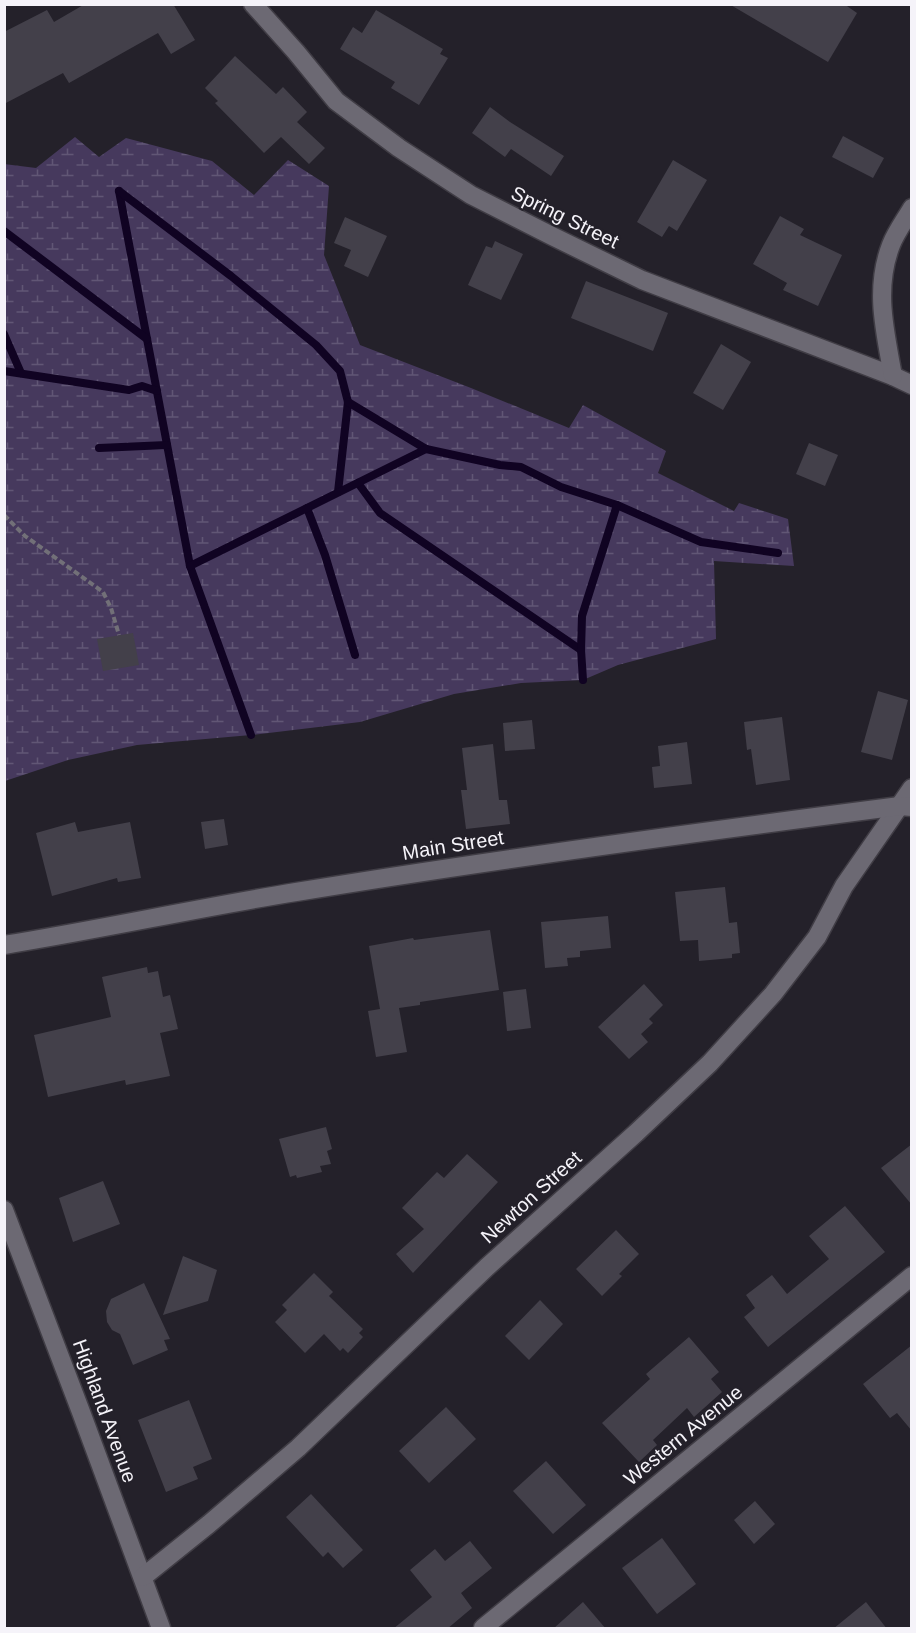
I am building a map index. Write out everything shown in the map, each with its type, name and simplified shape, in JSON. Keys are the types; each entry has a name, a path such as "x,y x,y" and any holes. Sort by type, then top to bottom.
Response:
{"street":[{"name":"Spring Street","path":"253,4 336,101 399,148 471,195 642,280 912,385"},
{"path":"892,376 881,305 882,278 891,245 912,208"},
{"name":"Newton Street","path":"143,1577 298,1448 487,1266 636,1133 710,1063 773,994 817,937 844,886 906,806 912,788"},
{"name":"Main Street","path":"4,945 292,892 675,835 906,806"},
{"name":"Highland Avenue","path":"4,1210 161,1629"},
{"name":"Western Avenue","path":"483,1629 912,1276"}],"path":[{"path":"4,515 25,536 103,592 111,608 119,635"}],"green space":[{"path":"75,137 99,157 126,138 212,161 254,195 288,160 329,186 324,255 360,345 569,428 583,405 666,451 658,473 734,511 739,503 788,519 794,566 714,561 716,639 618,665 583,680 521,683 454,694 360,722 137,745 68,760 5,781 4,164 36,168"}],"building":[{"path":"85,4 173,4 195,40 171,54 158,33 69,83 63,73 4,104 4,32 47,10 54,22"},
{"path":"729,4 844,4 857,13 828,62"},
{"path":"376,10 443,49 440,54 448,58 419,105 391,88 395,82 340,49 353,27 362,33"},
{"path":"235,56 276,94 283,87 307,112 297,122 325,148 309,164 281,137 264,153 215,103 218,101 205,88"},
{"path":"490,107 564,156 551,176 511,149 505,157 472,133"},
{"path":"843,136 884,158 873,178 832,157"},
{"path":"673,160 707,180 677,231 669,226 662,237 637,222"},
{"path":"780,216 804,229 800,235 842,255 818,306 783,290 787,283 753,264"},
{"path":"345,217 387,236 368,277 344,266 351,250 334,243"},
{"path":"495,241 523,254 501,300 468,285 486,246 492,248"},
{"path":"586,281 668,313 653,351 571,318"},
{"path":"721,344 751,362 723,410 693,393"},
{"path":"809,443 838,455 825,486 796,474"},
{"path":"133,633 139,665 103,671 97,639"},
{"path":"878,691 908,700 892,760 861,752"},
{"path":"782,717 790,780 756,785 751,749 747,750 744,722"},
{"path":"532,720 535,749 505,751 503,723"},
{"path":"687,742 692,784 654,788 652,767 660,766 658,746"},
{"path":"493,744 499,800 507,800 510,824 466,829 461,790 467,790 462,748"},
{"path":"224,819 228,845 205,849 201,822"},
{"path":"75,822 78,832 130,822 141,878 118,882 117,878 52,896 36,833"},
{"path":"725,887 729,923 737,922 740,953 732,954 732,958 699,961 698,940 680,941 675,892"},
{"path":"608,916 611,948 580,951 580,957 567,958 568,966 545,968 541,922"},
{"path":"490,930 499,990 420,1002 420,1005 399,1008 407,1052 376,1057 368,1011 380,1009 369,946 413,938 414,940"},
{"path":"147,967 148,973 158,971 163,997 170,995 178,1029 160,1033 170,1076 126,1085 125,1080 48,1097 34,1035 111,1017 102,977"},
{"path":"644,984 663,1005 649,1019 653,1023 641,1034 648,1042 629,1059 598,1027"},
{"path":"526,989 531,1028 507,1031 503,992"},
{"path":"326,1127 332,1149 327,1151 331,1164 320,1166 322,1172 297,1178 296,1175 290,1177 279,1139"},
{"path":"912,1144 912,1205 881,1168"},
{"path":"467,1154 498,1182 413,1273 396,1254 424,1229 402,1208 437,1172 444,1178"},
{"path":"103,1181 120,1224 73,1242 59,1198"},
{"path":"845,1206 885,1252 768,1347 744,1317 755,1308 746,1295 772,1275 787,1294 829,1259 809,1236"},
{"path":"616,1230 639,1254 602,1296 576,1269"},
{"path":"183,1256 217,1270 208,1301 163,1315"},
{"path":"314,1273 333,1292 329,1296 363,1329 359,1333 363,1337 348,1353 343,1348 340,1351 324,1334 305,1353 275,1322 287,1310 282,1305"},
{"path":"144,1283 170,1339 164,1340 168,1350 133,1365 120,1334 112,1330 107,1322 106,1311 111,1299"},
{"path":"540,1300 563,1324 529,1360 505,1336"},
{"path":"689,1337 719,1372 711,1379 722,1392 694,1417 687,1408 653,1440 657,1445 639,1462 602,1423 650,1379 646,1374"},
{"path":"912,1345 912,1431 897,1413 890,1418 863,1384"},
{"path":"189,1400 212,1459 193,1467 198,1479 166,1492 138,1420"},
{"path":"446,1407 476,1439 429,1483 399,1451"},
{"path":"546,1461 586,1505 553,1534 513,1491"},
{"path":"311,1494 363,1550 343,1568 328,1552 323,1557 286,1517"},
{"path":"755,1501 775,1524 754,1544 734,1520"},
{"path":"662,1538 696,1584 657,1614 622,1568"},
{"path":"470,1541 492,1568 461,1593 472,1608 447,1629 393,1629 432,1597 410,1570 435,1549 445,1561"},
{"path":"583,1602 606,1629 553,1629"},
{"path":"866,1602 887,1629 833,1629"}],"waterway":[{"path":"119,191 190,566 251,735"},
{"path":"119,191 231,276 316,345 340,371 348,402 338,492"},
{"path":"4,231 147,339"},
{"path":"4,334 21,373"},
{"path":"4,371 129,390 142,386 157,391"},
{"path":"348,402 426,449 500,465 521,467 561,487 617,505 701,542 778,553"},
{"path":"99,448 167,445"},
{"path":"190,566 426,449"},
{"path":"358,483 380,513 581,650"},
{"path":"583,680 582,616 617,505"},
{"path":"307,508 325,555 355,655"}]}
